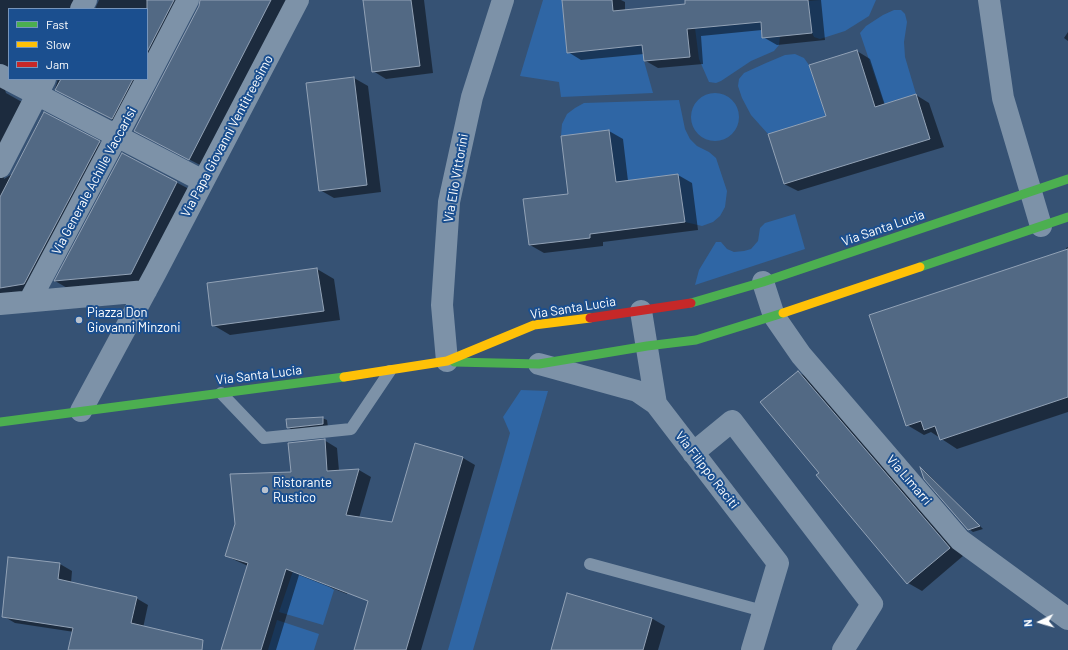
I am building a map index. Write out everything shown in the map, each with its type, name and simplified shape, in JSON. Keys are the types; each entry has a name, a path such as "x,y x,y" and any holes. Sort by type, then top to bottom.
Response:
{"main road":[{"name":"Via Santa Lucia","path":"0,422 390,371 446,361 534,325 641,311 701,301 763,282 1068,179"},
{"path":"446,361 539,364 646,346 696,340 774,316 1068,217"}],"street":[{"name":"Via Generale Achille Vaccarisi","path":"148,77 188,0"},
{"name":"Via Papa Giovanni Ventitreesimo","path":"81,411 146,291 298,0"},
{"name":"Via Elio Vittorini","path":"446,361 442,305 450,202 472,97 503,0"},
{"path":"989,0 1003,98 1041,226"},
{"path":"15,80 42,87 117,136 203,181"},
{"name":"Via Generale Achille Vaccarisi","path":"35,292 146,80"},
{"path":"0,166 42,87"},
{"name":"Via Limarri","path":"763,282 774,316 800,355 960,540 1068,619"},
{"path":"0,304 35,292 146,291"},
{"path":"641,311 656,404"},
{"name":"Via Filippo Raciti","path":"539,364 637,391 656,404 778,563 752,650"},
{"path":"693,453 732,421 872,604 843,650"}],"lane":[{"path":"221,393 264,438 351,429 390,371"},
{"path":"590,564 763,612"}],"shaded area":[{"path":"543,0 562,0 567,52 613,48 642,38 644,61 653,93 561,97 559,82 520,76"},
{"path":"876,0 869,16 845,31 820,39 814,37 812,33 808,1"},
{"path":"894,10 901,10 905,14 907,22 904,42 905,57 916,94 884,104 860,33 866,26"},
{"path":"760,14 762,37 780,36 779,45 774,51 751,61 721,81 716,83 709,82 699,59 695,28"},
{"path":"795,54 804,58 809,65 826,116 768,134 751,115 742,98 738,86 739,79 744,73 766,63 785,55"},
{"path":"710,93 720,93 732,100 739,112 739,122 732,134 720,141 710,141 702,137 695,130 691,122 691,112 695,104 702,97"},
{"path":"679,100 685,129 690,139 697,146 709,152 716,158 727,191 725,207 720,216 713,222 702,226 685,222 678,174 616,182 609,130 561,136 562,124 567,114 584,103"},
{"path":"795,214 805,249 695,285 699,270 716,242 721,242 727,249 734,252 751,249 758,241 760,228 765,223"},
{"path":"521,390 548,391 473,650 448,650 510,433 503,417"},
{"path":"293,571 327,585 334,590 323,625 279,612"},
{"path":"277,620 319,634 314,650 268,650"}],"building":[{"path":"147,0 174,0 148,50 148,8"},
{"path":"200,0 271,0 189,160 134,131 199,6"},
{"path":"363,0 411,0 420,66 372,72"},
{"path":"562,0 612,0 613,11 685,4 685,0 808,0 812,33 762,38 761,22 687,29 690,57 644,61 642,45 567,53"},
{"path":"857,50 875,107 916,94 930,139 784,184 768,134 826,116 809,65"},
{"path":"354,77 367,185 319,191 306,83"},
{"path":"60,80 132,80 112,119 55,90"},
{"path":"44,112 100,141 24,284 0,288 0,197"},
{"path":"609,130 616,182 678,174 685,222 590,234 590,238 529,245 523,199 568,194 561,136"},
{"path":"122,153 177,182 131,274 54,281"},
{"path":"1068,249 1068,397 940,440 935,426 924,430 921,421 906,426 869,315"},
{"path":"317,268 324,311 212,326 207,283"},
{"path":"798,371 950,548 907,584 816,475 819,473 760,402"},
{"path":"323,417 323,424 287,428 286,419"},
{"path":"325,439 327,471 359,469 346,515 392,522 415,443 463,457 406,650 354,650 368,601 286,569 261,650 221,650 248,563 225,556 235,524 230,474 291,472 288,443"},
{"path":"920,467 980,526 968,530 924,479"},
{"path":"8,557 60,563 58,579 137,597 131,623 203,640 202,650 68,650 73,628 2,617"},
{"path":"567,593 652,618 643,650 551,650"}],"traffic: fast":[{"path":"691,303 763,282 1068,179"},
{"path":"920,267 1068,217"},
{"path":"454,362 539,364 647,346 696,340 783,313"},
{"path":"0,422 344,377"}],"traffic: slow":[{"path":"783,313 920,267"},
{"path":"344,377 447,361 534,325 590,318"}],"traffic: jam":[{"path":"590,318 691,303"}],"place":[{"name":"Piazza Don Giovanni Minzoni","path":"79,320"},
{"name":"Ristorante Rustico","path":"265,490"}]}
